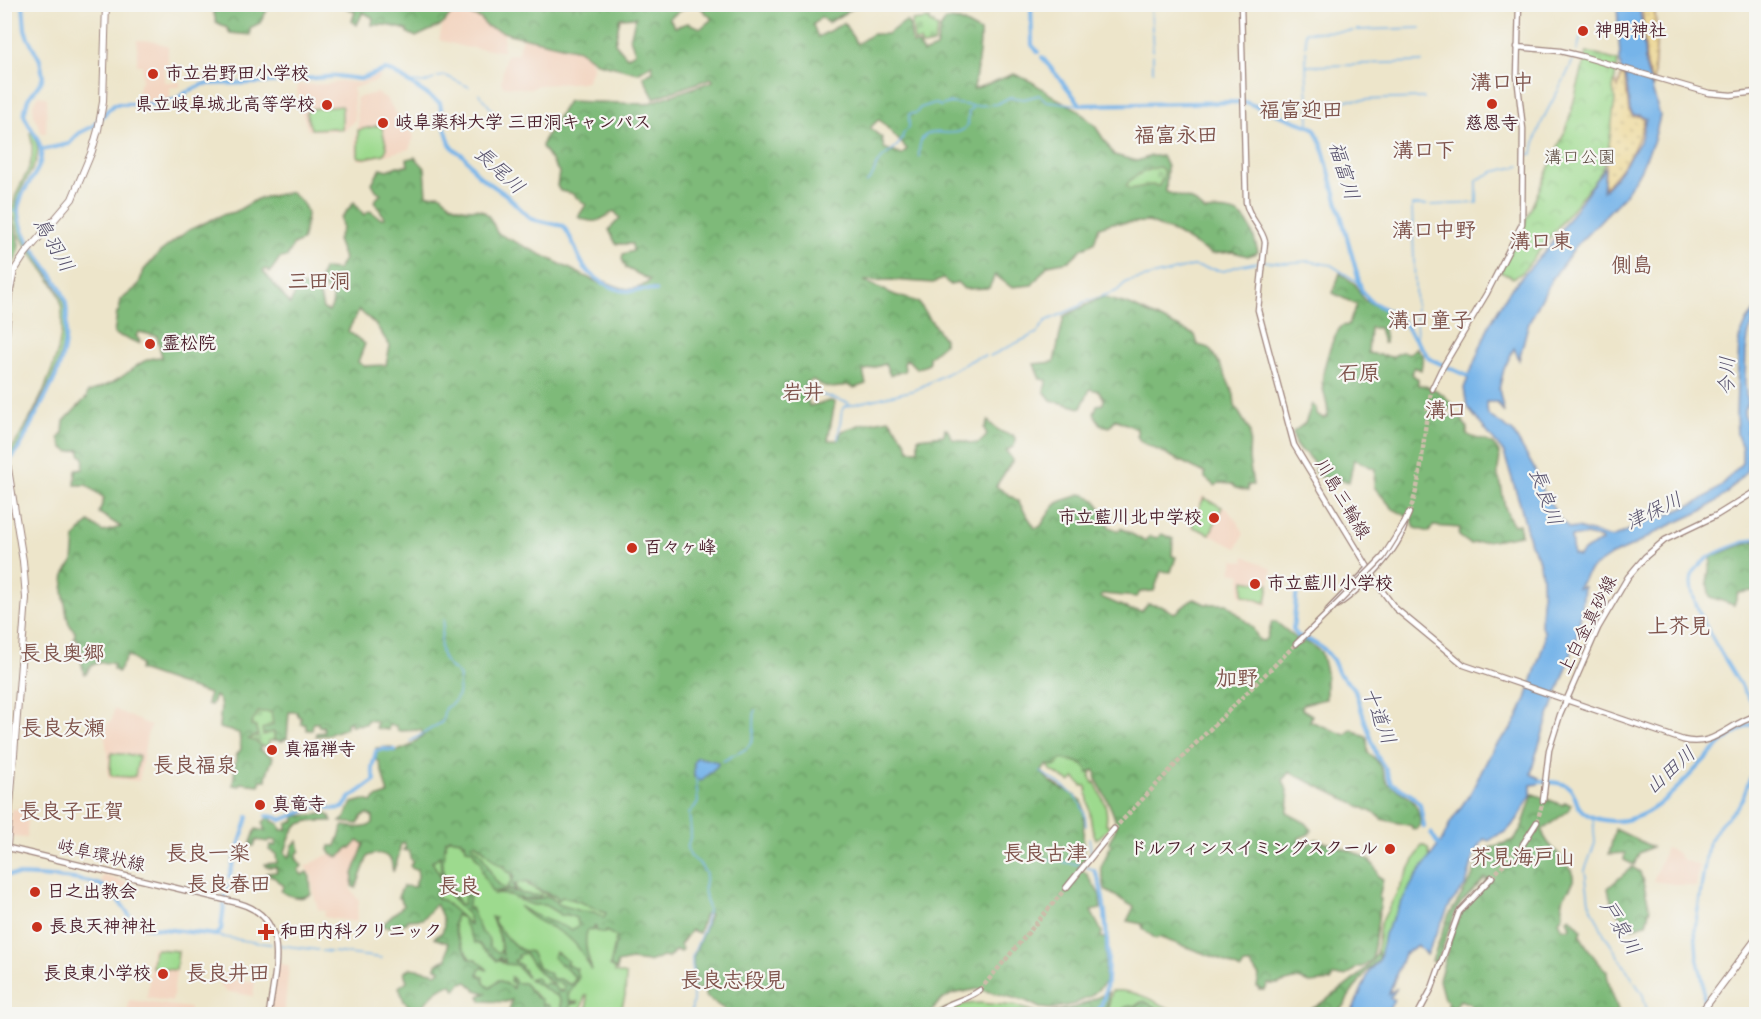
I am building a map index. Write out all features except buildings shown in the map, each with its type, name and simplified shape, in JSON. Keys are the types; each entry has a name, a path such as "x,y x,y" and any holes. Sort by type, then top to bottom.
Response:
{"highway":[{"path":"4,323 8,280 17,262 62,210 74,190 98,120 104,4"},
{"path":"4,363 9,295 17,262"},
{"path":"4,444 23,566 26,604 5,875"},
{"path":"4,459 8,469"},
{"path":"1700,1014 1756,939"}],"main road":[{"name":"川島三輪線","path":"1241,4 1246,202 1249,212 1263,233 1265,242 1258,310 1294,445 1395,608 1466,666 1690,742 1710,740 1744,720 1756,716"},
{"path":"1432,389 1474,316 1522,224 1523,129 1518,92 1517,46 1519,4"},
{"path":"1517,46 1560,51 1720,94 1756,92"},
{"name":"上白金真砂線","path":"1543,801 1551,742 1563,700 1600,623 1628,576 1665,540 1717,515 1756,492"},
{"path":"1297,644 1384,557 1400,538 1409,513"},
{"path":"1312,628 1383,557 1405,522"},
{"path":"1328,613 1344,601 1355,585"},
{"path":"1523,844 1537,822"},
{"path":"1066,888 1114,829"},
{"name":"岐阜環状線","path":"6,849 238,903 254,909 268,920 276,940 267,1014"},
{"path":"1418,1014 1432,988 1459,912 1492,877"},
{"path":"933,1014 949,1003 969,997 980,990"}],"shaded area":[{"path":"456,10 480,19 486,26 504,33 503,51 464,47 439,40 442,27"},
{"path":"522,38 588,53 593,69 586,82 538,85 531,89 503,86 501,82 506,55 517,54"},
{"name":"市立岩野田小学校","path":"137,40 155,41 168,47 168,66 164,67 164,82 180,82 180,87 170,87 170,99 135,101 140,82 142,82 142,65 137,65"},
{"name":"県立岐阜城北高等学校","path":"381,76 376,81 353,88 355,120 344,131 308,130 302,113 299,112 297,85 329,84 340,81 359,83"},
{"name":"岐阜薬科大学 三田洞キャンパス","path":"376,93 386,98 396,113 406,118 414,137 409,149 363,160 357,159 356,98"},
{"path":"39,95 47,98 46,133 41,133 34,115 33,104"},
{"name":"市立藍川北中学校","path":"1202,496 1228,510 1238,523 1244,533 1237,548 1190,526"},
{"name":"市立藍川小学校","path":"1245,556 1272,569 1267,606 1239,595 1242,574 1231,572 1234,560 1244,562"},
{"path":"114,709 151,726 147,735 139,781 108,778 108,751 104,731 112,720"},
{"path":"22,804 28,804 27,838 11,837 11,809 18,809"},
{"path":"358,841 364,844 350,888 359,901 356,922 324,917 325,911 318,909 312,876 305,867 327,855 338,857"},
{"path":"1666,848 1676,852 1682,859 1699,866 1696,887 1653,881"},
{"path":"103,875 129,883 132,890 131,900 119,898 101,882"},
{"name":"長良東小学校","path":"152,947 179,951 172,1002 147,998"},
{"path":"279,963 289,966 284,1014 273,1014 271,1012 276,966"},
{"path":"221,978 255,982 253,996 224,991 224,988 220,987"},
{"path":"129,1000 190,1008 189,1014 127,1014"}],"green space":[{"path":"212,4 270,5 260,23 250,28 250,35 230,33 227,28 216,22"},
{"path":"345,5 690,5 669,18 675,27 688,23 701,28 712,19 698,5 858,5 828,23 821,17 813,25 818,37 844,23 857,44 872,34 887,34 906,21 910,26 912,44 919,44 923,53 936,48 940,29 946,20 960,21 980,32 974,89 1014,74 1032,82 1077,109 1095,126 1114,155 1137,161 1151,156 1162,156 1167,167 1166,192 1192,200 1205,211 1228,211 1242,217 1251,230 1258,252 1248,256 1233,252 1211,254 1176,233 1149,222 1112,223 1099,227 1094,243 1083,248 1069,261 1048,265 1032,285 1011,287 995,275 989,288 964,289 957,282 951,285 943,279 933,283 892,280 864,281 895,295 918,302 944,339 944,344 929,357 929,364 917,369 907,359 904,363 905,371 890,375 885,364 863,371 866,384 854,388 847,385 829,387 813,380 805,383 809,406 835,402 828,440 838,440 842,431 862,424 889,419 905,440 909,450 918,450 918,438 944,435 945,428 952,439 979,443 987,435 984,428 988,421 999,431 1013,435 1016,440 1014,446 1006,451 1013,460 996,486 1018,501 1035,528 1040,527 1058,503 1080,494 1096,501 1109,527 1119,531 1121,528 1144,541 1150,536 1157,538 1162,534 1173,539 1172,556 1176,557 1171,572 1161,571 1154,591 1140,592 1137,597 1102,594 1101,597 1131,610 1142,611 1148,604 1161,606 1174,613 1195,599 1205,604 1227,604 1252,627 1259,640 1263,641 1267,638 1272,622 1276,622 1297,639 1295,641 1299,645 1305,641 1321,652 1326,672 1326,699 1303,704 1302,709 1312,715 1310,721 1345,735 1352,729 1367,738 1368,753 1378,763 1387,783 1411,800 1418,809 1420,825 1416,830 1412,829 1412,826 1381,819 1378,815 1289,772 1283,780 1289,804 1287,813 1306,823 1312,830 1309,834 1299,838 1299,842 1307,845 1316,839 1363,856 1370,861 1376,868 1378,876 1383,879 1372,960 1347,975 1333,976 1331,981 1310,983 1298,979 1268,984 1265,990 1259,990 1260,988 1257,987 1259,976 1250,965 1244,965 1241,970 1217,958 1158,937 1156,939 1143,929 1142,924 1127,921 1134,907 1105,890 1101,867 1111,845 1109,841 1116,828 1112,810 1095,777 1097,774 1094,770 1088,773 1081,764 1061,759 1055,766 1047,765 1042,771 1054,784 1082,801 1085,859 1079,868 1086,873 1100,895 1101,909 1091,911 1102,932 1101,937 1106,939 1105,983 1091,996 1075,1004 1050,1009 1040,1008 1026,1001 978,989 952,994 940,1001 930,1013 924,1014 725,1014 725,1010 705,996 705,988 694,990 693,958 710,914 705,914 699,933 691,930 680,945 681,952 676,950 668,958 663,957 648,962 631,960 617,963 617,970 610,966 617,937 606,931 605,933 596,931 594,926 594,930 588,929 586,934 592,970 574,942 531,916 519,906 531,914 571,930 579,926 576,918 561,915 545,905 533,905 511,895 493,894 510,891 541,895 538,898 521,899 535,900 546,896 558,904 580,911 594,912 604,917 606,913 568,898 562,897 558,901 557,897 536,889 527,882 516,883 515,888 520,891 515,889 513,883 515,891 510,889 492,892 482,872 481,862 473,850 466,849 465,842 450,838 446,840 443,859 445,878 441,874 440,856 432,862 440,875 440,880 448,879 456,895 453,899 450,895 453,892 442,885 438,887 435,894 438,899 443,900 463,918 456,915 454,921 458,938 470,959 476,959 488,970 482,968 478,975 483,977 484,983 490,988 499,980 513,988 514,983 510,981 511,977 517,983 524,983 536,997 541,999 543,1005 548,1005 553,1014 508,1014 512,1000 506,1002 481,1001 479,996 486,993 476,990 467,982 461,983 455,990 452,984 440,989 417,1013 405,1014 411,1008 404,1001 399,987 407,981 404,972 411,968 437,973 441,970 436,968 436,964 447,959 448,943 434,938 444,929 436,904 423,919 407,920 406,923 388,927 381,926 403,906 398,897 403,886 414,887 418,877 417,869 410,866 413,861 409,851 403,850 406,847 404,842 400,846 393,872 391,860 386,856 378,854 368,856 356,888 352,886 353,874 364,844 358,841 338,857 332,855 329,850 330,846 336,846 343,826 363,827 373,823 373,817 367,814 362,816 358,824 340,822 345,818 352,803 364,800 372,802 388,794 379,761 375,760 376,748 391,747 395,752 410,746 423,735 421,730 398,731 396,726 389,725 388,730 376,728 376,721 367,720 366,724 346,723 346,728 327,735 316,736 316,733 325,732 323,726 319,727 318,723 313,723 312,730 307,730 305,724 301,724 301,717 297,712 289,712 287,739 283,741 274,740 274,732 263,735 256,718 251,725 256,727 258,736 249,739 257,742 261,746 260,750 273,757 266,780 261,780 259,785 240,783 240,786 233,785 236,756 241,749 239,733 219,728 221,706 215,696 211,705 207,704 209,694 139,670 140,665 128,655 118,672 113,669 114,664 101,663 93,665 84,674 80,655 83,653 77,638 74,639 75,632 67,616 63,591 65,573 73,562 75,537 89,522 103,532 121,527 99,513 104,498 86,485 75,485 76,470 83,469 84,458 80,454 80,449 70,452 63,448 59,438 63,433 64,421 87,397 87,393 115,381 148,359 162,357 157,336 139,332 136,336 139,343 114,334 117,312 121,300 138,286 144,270 160,252 189,230 222,215 235,212 257,199 290,192 303,203 306,209 307,219 302,241 293,245 287,257 280,258 270,272 266,269 263,271 290,304 299,285 317,291 323,309 329,311 332,299 329,292 319,283 323,269 338,270 344,259 337,240 342,229 341,218 354,202 364,215 370,211 380,218 385,218 374,201 381,194 372,183 381,168 388,170 397,166 408,166 407,159 415,157 425,168 427,195 440,194 458,207 482,211 492,221 497,233 601,284 604,281 628,289 645,285 650,280 626,268 622,259 623,254 633,251 632,244 616,244 609,230 620,218 614,211 597,221 578,217 586,205 571,193 560,191 557,186 559,172 542,147 543,141 568,101 646,104 713,81 712,78 654,98 643,76 653,71 652,64 638,73 598,63 579,50 509,34 486,26 481,19 458,9 442,25 416,37 407,30 385,25 372,25 373,18 363,12 357,25 352,21 355,12","holes":["636,17 630,38 635,52 627,57 615,43 620,18","879,119 907,149 902,155 884,148 882,138 870,128","359,310 376,325 390,346 386,365 364,366 358,362 365,344 348,331","475,843 498,864 505,866 505,870 513,874 514,877 511,877 513,879 506,889 495,880 482,855 471,845"]},
{"path":"930,19 930,23 934,23 934,26 938,28 934,44 922,46 920,41 914,42 912,21"},
{"name":"溝口公園","path":"1587,52 1618,61 1613,89 1615,100 1608,152 1601,172 1522,273 1513,278 1500,272 1563,136"},
{"path":"342,106 342,130 311,129 306,113 309,109"},
{"path":"381,125 387,148 384,154 358,157 358,130"},
{"path":"32,132 37,143 37,153 35,163 18,199 19,221 27,243 62,297 65,328 61,352 54,373 10,457 9,453 30,418 51,373 62,326 61,305 55,287 25,244 14,216 16,195 31,159 30,133"},
{"path":"1159,167 1164,171 1164,176 1159,186 1151,185 1130,189 1126,186 1140,174"},
{"path":"5,204 19,244 18,253 5,280"},
{"path":"1340,273 1355,284 1364,300 1387,311 1392,318 1384,328 1385,343 1383,343 1379,328 1370,328 1368,353 1392,357 1401,352 1410,353 1416,348 1423,356 1421,370 1414,367 1411,374 1418,379 1418,385 1441,393 1452,404 1451,408 1443,413 1446,416 1460,416 1467,428 1467,434 1490,443 1496,448 1500,458 1498,477 1505,506 1514,525 1519,524 1521,535 1470,544 1459,536 1460,528 1433,526 1429,532 1415,528 1411,518 1393,509 1374,487 1375,469 1354,459 1349,482 1317,476 1314,470 1317,467 1295,444 1293,432 1305,423 1312,404 1317,414 1323,418 1328,416 1323,382 1325,365 1334,338 1342,326 1348,325 1357,305 1333,293"},
{"path":"1102,297 1130,305 1195,335 1198,345 1209,348 1221,366 1234,395 1235,406 1250,431 1249,459 1253,485 1248,485 1248,491 1236,488 1232,484 1219,483 1215,486 1205,478 1205,473 1141,442 1137,436 1137,429 1115,419 1110,427 1101,425 1094,414 1097,405 1103,404 1104,399 1099,391 1090,389 1081,408 1051,400 1044,391 1047,380 1040,379 1034,364 1054,362 1064,316"},
{"path":"1204,498 1222,507 1210,534 1193,527 1192,523"},
{"path":"1756,540 1756,593 1753,591 1738,593 1734,605 1710,597 1707,582 1712,556"},
{"path":"1244,580 1269,584 1266,603 1243,595"},
{"path":"258,712 271,712 273,725 262,729 263,735 274,732 274,740 269,741 268,746 261,746 249,739 258,735 256,727 251,725"},
{"path":"111,753 139,756 135,776 112,776 110,773"},
{"path":"1061,759 1081,764 1088,773 1092,771 1090,777 1093,783 1095,782 1106,807 1106,824 1110,826 1096,839 1092,828 1086,786 1082,786 1075,778 1070,782 1052,771 1047,765 1056,766"},
{"path":"1533,794 1563,805 1565,802 1571,805 1568,811 1542,830 1548,843 1567,863 1573,876 1573,883 1562,901 1563,915 1559,921 1562,928 1569,929 1567,919 1570,917 1582,930 1580,936 1595,959 1607,971 1608,982 1619,1014 1470,1014 1473,1010 1470,1004 1460,1000 1454,1009 1448,1006 1448,1002 1444,999 1439,980 1453,931 1462,912 1488,879 1485,878 1462,902 1455,913 1437,963 1432,961 1448,917 1471,880 1480,857 1487,849 1514,840 1522,827"},
{"path":"326,814 332,821 309,821 297,825 291,834 285,852 287,856 290,856 293,845 298,841 300,851 296,858 302,866 298,870 302,875 307,872 310,877 311,894 300,898 288,895 281,891 284,886 266,874 277,872 276,867 266,867 265,864 277,863 276,854 269,850 271,845 275,846 276,841 256,840 254,846 250,845 256,829 264,831 263,822 268,817 279,824 281,830 287,830 287,824 295,821 295,816"},
{"path":"1615,829 1652,847 1639,853 1634,865 1624,860 1625,853 1609,854"},
{"path":"450,838 461,840 467,847 476,849 471,845 474,843 478,845 503,867 505,866 505,870 513,874 512,880 516,887 517,882 528,883 543,893 557,897 557,901 562,897 568,898 606,913 604,919 593,920 588,924 613,934 617,938 610,966 615,968 615,972 626,975 625,996 620,1014 587,1014 587,995 580,1014 568,1014 571,1004 579,1002 570,1002 569,997 566,1000 561,990 555,991 546,984 542,985 537,979 530,978 560,998 562,1014 553,1014 548,1005 543,1005 523,983 516,983 513,978 510,981 514,983 513,988 498,980 490,989 484,983 483,977 477,974 479,969 487,970 477,960 470,959 454,926 456,915 435,894 440,885 452,891 448,883 439,879 432,862 440,856 443,874 443,850 446,840"},
{"path":"1422,845 1428,848 1430,859 1384,934 1380,959 1377,951 1380,925"},
{"path":"1632,867 1640,872 1650,908 1646,924 1633,928 1616,910 1608,888"},
{"path":"465,892 470,898 467,909 471,908 481,932 488,939 489,946 499,953 501,950 503,956 499,935 491,917 495,918 494,922 515,946 531,952 539,968 550,974 553,979 560,979 571,985 575,980 574,976 553,957 556,952 568,961 566,964 577,968 579,977 568,995 570,1002 579,1003 571,1004 568,1014 562,1014 561,1001 557,995 529,979 535,977 542,985 548,983 555,986 556,990 563,992 565,986 558,982 553,984 536,968 525,953 518,955 519,958 514,961 522,966 527,977 516,965 505,964 505,959 503,963 501,962 500,957 498,960 500,961 497,961 475,943 463,921 464,919 470,925 469,916 454,901 457,898 459,904 464,904"},
{"path":"157,949 178,951 176,970 152,968 154,951"},
{"path":"1377,951 1380,959 1366,972 1345,1005 1334,1014 1303,1014 1356,978"},
{"path":"1112,991 1139,995 1180,1014 1167,1014 1141,1002 1116,1014 1107,1012"},
{"path":"1109,992 1107,1007 1102,1014 1076,1012 1045,1014 1077,1007"},
{"path":"1144,1001 1167,1014 1107,1014 1116,1013 1130,1005 1136,1006"},
{"path":"979,1003 1016,1006 1035,1012 937,1014 951,1007"}],"sand":[{"path":"1642,5 1653,5 1655,15 1653,88 1646,62"},
{"path":"1622,73 1624,73 1629,111 1633,117 1639,116 1644,120 1638,140 1629,157 1603,189 1606,163 1602,150 1613,75 1618,88"}],"water":[{"name":"長良川","path":"1617,5 1639,5 1645,64 1660,116 1654,140 1640,171 1624,196 1576,246 1552,279 1528,325 1519,360 1514,348 1504,369 1499,389 1504,413 1497,402 1486,402 1488,415 1513,432 1534,468 1543,491 1569,529 1577,528 1612,538 1698,502 1720,487 1742,463 1742,448 1737,435 1736,414 1739,339 1747,321 1756,309 1746,351 1747,404 1744,414 1748,425 1747,432 1752,433 1756,444 1749,451 1747,471 1725,495 1704,510 1612,555 1591,569 1577,588 1584,587 1579,628 1535,757 1531,774 1539,778 1538,784 1531,785 1531,795 1517,820 1506,832 1489,841 1484,839 1474,855 1466,885 1451,903 1426,955 1418,945 1404,954 1389,994 1397,988 1390,998 1394,999 1387,1014 1351,1014 1370,970 1380,959 1384,934 1415,878 1443,839 1494,747 1512,728 1518,717 1544,643 1544,631 1541,626 1542,583 1539,562 1530,544 1504,453 1467,407 1464,388 1490,323 1510,290 1548,248 1605,167 1603,191 1616,177 1640,142 1646,119 1633,115 1630,110 1625,71 1621,74","holes":["1586,535 1602,541 1583,551 1579,556 1573,554 1571,537"]},
{"path":"697,757 718,762 718,765 701,781 694,777 694,762"}],"waterway":[{"name":"鳥羽川","path":"7,463 22,443 56,376 63,353 67,318 64,296 57,282 30,244 19,213 22,196 41,160 38,141 24,114 28,99 43,76 40,60 25,29 23,4"},
{"name":"福富川","path":"1031,4 1032,45 1038,52"},
{"path":"1151,4 1152,31"},
{"path":"1356,30 1421,28"},
{"path":"1306,46 1305,32 1353,31"},
{"path":"1577,51 1582,32"},
{"path":"1152,33 1153,51"},
{"path":"1306,50 1306,65"},
{"path":"4,51 8,74 7,86"},
{"path":"1153,55 1153,71"},
{"name":"福富川","path":"1042,57 1081,105 1245,102 1314,128 1321,142 1362,292 1372,302 1399,317 1430,359 1472,378"},
{"path":"1525,154 1533,154 1544,117 1573,60"},
{"path":"1357,64 1422,62"},
{"path":"1308,101 1306,66 1355,65"},
{"name":"長尾川","path":"191,90 204,84 258,83 337,76 360,79 385,70 393,72 440,103 450,144 464,156 479,176 505,194 531,219 563,226 585,268 594,276 620,290 656,291"},
{"path":"437,77 446,76 469,87"},
{"path":"410,82 424,83 434,79"},
{"name":"長尾川","path":"41,150 69,144 79,133 93,126 114,104 157,104 175,100 187,92"},
{"path":"479,94 493,111"},
{"path":"919,157 920,144 924,137 930,133 961,131 967,126 969,111 974,106 997,104 1010,97 1024,99 1039,95 1047,101 1081,105"},
{"path":"1358,100 1424,98"},
{"path":"1309,123 1308,101 1356,100"},
{"path":"866,183 872,177 878,163 897,146 909,128 909,114 916,113 920,108 935,103 940,106 950,103 974,106"},
{"path":"1431,205 1477,203 1477,180 1493,172 1520,166"},
{"path":"4,182 6,190"},
{"path":"6,196 11,211 18,211"},
{"path":"1417,342 1412,205 1427,205"},
{"path":"990,356 1037,333 1046,321 1082,303 1117,291 1126,282 1193,266 1224,271 1262,261 1285,263 1309,261 1331,265 1356,281 1362,292"},
{"path":"838,439 842,410 846,406 915,390 976,358 985,356"},
{"path":"806,384 822,395 849,403"},
{"path":"1756,538 1721,551 1705,560 1693,574 1691,585 1703,621 1756,710"},
{"name":"十道川","path":"1297,588 1293,630 1299,637 1324,649 1333,660 1339,674 1354,688 1377,756 1391,783 1410,794 1420,804 1424,827"},
{"path":"411,741 442,722 445,708 454,702 458,695 460,676 442,656 441,639 444,620"},
{"path":"723,761 749,746 753,736 755,710"},
{"name":"山田川","path":"1533,781 1566,785 1583,811 1602,820 1634,818 1671,795 1720,744 1737,731 1756,723"},
{"path":"267,816 281,820 315,807 343,808 350,798 375,780 372,768 376,751 395,750"},
{"path":"1704,1014 1703,981 1697,957 1695,929 1708,844 1721,823 1738,807 1756,761"},
{"path":"1041,772 1072,793 1082,806 1086,826"},
{"path":"691,1014 692,957 704,928 708,910 704,888 706,874 687,849 691,833 689,813 698,803 696,778"},
{"path":"229,877 248,817"},
{"name":"戸泉川","path":"1593,817 1595,843 1585,870 1589,902 1604,934 1643,995 1648,1014"},
{"name":"十道川","path":"1431,833 1441,849"},
{"path":"1089,838 1091,852"},
{"path":"1032,857 1082,865"},
{"path":"1086,867 1094,870"},
{"path":"1094,870 1105,913 1107,952 1106,986 1097,1014"},
{"path":"4,875 56,877 96,884 111,892 129,915"},
{"path":"225,897 227,885"},
{"path":"133,919 145,927 217,935 221,930 224,905"},
{"path":"211,935 259,943"},
{"path":"261,943 271,944"},
{"path":"279,945 318,950"},
{"path":"322,951 330,952"},
{"path":"333,952 381,958"},
{"path":"1072,1014 1088,1014"}],"tunnel":[{"path":"1409,513 1421,466 1432,389"},
{"path":"1114,829 1199,740 1296,644"},
{"path":"1537,822 1543,801"},
{"path":"1492,877 1523,844"},
{"path":"980,990 1066,888"}],"place":[{"name":"神明神社","path":"1583,31"},
{"name":"市立岩野田小学校","path":"153,74"},
{"name":"慈恩寺","path":"1492,104"},
{"name":"県立岐阜城北高等学校","path":"327,105"},
{"name":"岐阜薬科大学 三田洞キャンパス","path":"383,123"},
{"name":"霊松院","path":"150,344"},
{"name":"市立藍川北中学校","path":"1214,518"},
{"name":"百々ヶ峰","path":"632,548"},
{"name":"市立藍川小学校","path":"1255,584"},
{"name":"真福禅寺","path":"272,750"},
{"name":"真竜寺","path":"260,805"},
{"name":"ドルフィンスイミングスクール","path":"1390,849"},
{"name":"日之出教会","path":"35,892"},
{"name":"長良天神神社","path":"37,927"},
{"name":"和田内科クリニック","path":"266,932"},
{"name":"長良東小学校","path":"163,974"}],"district":[{"name":"溝口中","path":"1502,83"},
{"name":"福富迎田","path":"1301,111"},
{"name":"福富永田","path":"1176,136"},
{"name":"溝口下","path":"1424,151"},
{"name":"溝口中野","path":"1434,231"},
{"name":"溝口東","path":"1541,242"},
{"name":"側島","path":"1632,266"},
{"name":"三田洞","path":"319,282"},
{"name":"溝口童子","path":"1430,321"},
{"name":"石原","path":"1359,374"},
{"name":"岩井","path":"803,393"},
{"name":"溝口","path":"1446,411"},
{"name":"上芥見","path":"1679,627"},
{"name":"長良奥郷","path":"62,654"},
{"name":"加野","path":"1237,679"},
{"name":"長良友瀬","path":"63,729"},
{"name":"長良福泉","path":"195,766"},
{"name":"長良子正賀","path":"72,812"},
{"name":"長良一楽","path":"208,854"},
{"name":"長良古津","path":"1045,854"},
{"name":"芥見海戸山","path":"1523,858"},
{"name":"長良春田","path":"229,885"},
{"name":"長良","path":"459,887"},
{"name":"長良井田","path":"228,974"},
{"name":"長良志段見","path":"733,981"}],"water label":[{"name":"今川","path":"1728,376"},
{"name":"津保川","path":"1654,512"}]}
